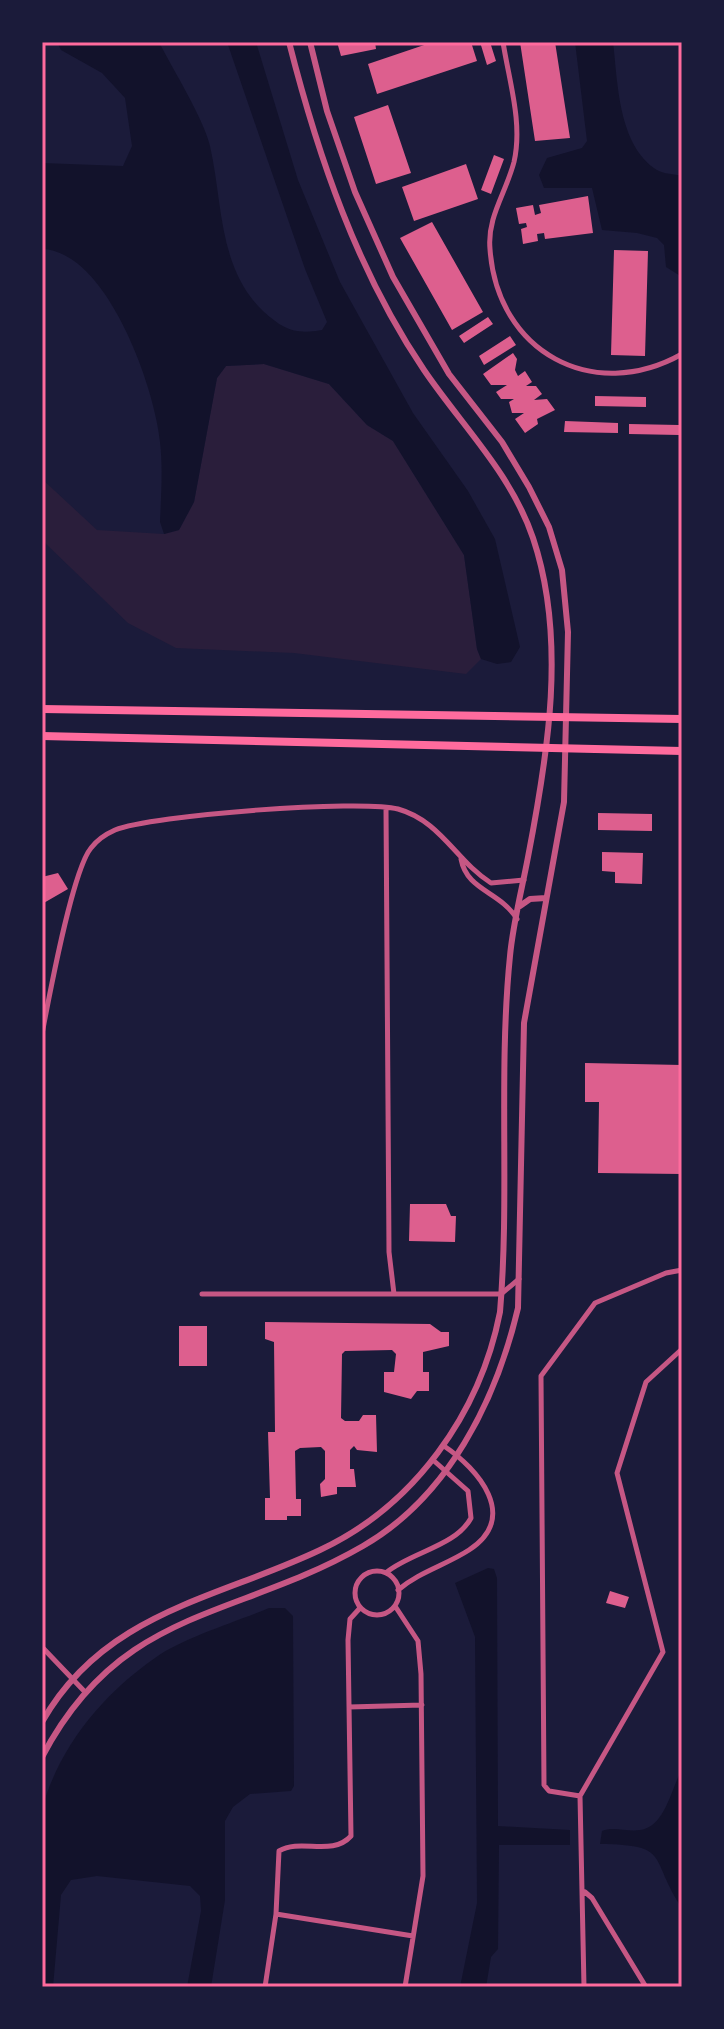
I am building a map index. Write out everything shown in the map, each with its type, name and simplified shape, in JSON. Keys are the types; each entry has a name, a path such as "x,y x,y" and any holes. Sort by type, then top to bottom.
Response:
{"highway":[{"path":"42,709 682,719"},
{"path":"42,736 682,751"}],"street":[{"path":"42,1722 72,1680 135,1627 179,1604 319,1551 356,1531 386,1509 444,1446 489,1352 501,1294 510,955 547,716 550,617 544,573 515,495 423,369 375,286 337,199 308,116 289,42"},
{"path":"42,1757 85,1692 143,1642 188,1619 325,1566 397,1523 457,1455 490,1396 508,1350 518,1308 524,1023 560,837 567,749 568,632 564,586 549,527 509,454 449,374 393,277 355,192 327,111 310,42"},
{"path":"503,42 517,143 513,164 491,224 491,266 512,323 544,353 572,367 613,374 639,373 682,354"},
{"path":"42,1034 81,864 89,850 115,830 136,824 264,811 386,807 412,815 436,828 460,858 491,883 524,880"},
{"path":"386,807 389,1252 394,1294"},
{"path":"460,858 466,875 476,886 503,900 517,919"},
{"path":"518,908 530,899 546,898"},
{"path":"580,1796 549,1791 544,1785 541,1376 595,1303 666,1273 682,1270"},
{"path":"202,1294 501,1294 520,1279"},
{"path":"584,1987 580,1796 663,1652 617,1473 642,1390 682,1349"},
{"path":"433,1460 468,1491 471,1518 459,1534 401,1561 387,1572 371,1570 362,1576 355,1593 360,1608 373,1616 381,1616 395,1606 398,1590 410,1580 480,1541 487,1528 491,1516 489,1490 471,1466 444,1446"},
{"path":"387,1572 398,1590"},
{"path":"395,1606 418,1641 422,1705 423,1876 405,1987"},
{"path":"265,1987 282,1848 334,1846 344,1844 351,1836 350,1619 360,1608"},
{"path":"42,1647 85,1692"},
{"path":"349,1707 422,1705"},
{"path":"584,1892 592,1898 646,1987"},
{"path":"276,1914 413,1936"}],"shaded area":[{"path":"57,42 159,42 206,134 224,234 248,294 263,311 290,329 304,332 322,330 327,322 305,269 227,42 256,42 298,180 340,282 413,413 468,491 495,539 520,647 511,662 497,664 481,659 464,555 393,441 367,425 329,384 264,364 226,366 217,378 194,502 179,530 164,534 160,522 160,442 149,389 138,358 107,297 87,272 66,256 42,249 42,163 123,166 132,146 125,98 102,73 61,50"},
{"path":"575,42 613,42 622,112 634,145 657,170 682,176 682,277 666,267 664,245 657,238 602,230 592,188 544,188 539,175 547,158 582,148 587,141"},
{"path":"264,364 329,384 367,425 393,441 464,555 481,659 466,674 294,653 176,648 128,623 42,540 42,479 97,530 164,534 179,530 194,502 217,378 226,366"},
{"path":"488,1568 494,1569 497,1578 498,1826 570,1830 570,1845 499,1845 498,1949 491,1957 486,1987 460,1987 477,1903 475,1637 455,1583"},
{"path":"269,1608 285,1608 293,1616 294,1786 291,1791 250,1794 233,1807 225,1821 225,1900 211,1987 187,1987 201,1911 200,1896 190,1886 97,1876 71,1880 61,1895 53,1987 42,1987 42,1809 72,1743 101,1705 155,1658 194,1637"},
{"path":"682,1769 682,1908 649,1851 638,1847 600,1844 602,1831 640,1830 656,1822"}],"building":[{"path":"337,42 375,42 376,49 341,56"},
{"path":"433,42 471,42 477,61 377,94 368,64"},
{"path":"480,42 490,42 496,61 487,65"},
{"path":"520,42 555,42 570,138 535,141"},
{"path":"388,105 411,173 376,184 354,117"},
{"path":"494,155 504,159 491,194 481,190"},
{"path":"466,164 478,199 414,221 402,187"},
{"path":"588,196 593,233 545,239 544,233 537,234 538,241 523,244 521,229 527,227 526,223 519,224 516,208 533,205 535,215 541,213 539,205"},
{"path":"432,222 483,312 452,330 400,238"},
{"path":"614,250 648,251 645,356 611,355"},
{"path":"488,317 493,324 464,343 459,336"},
{"path":"510,336 516,345 484,365 479,356"},
{"path":"513,353 517,359 515,370 518,376 525,371 532,382 526,386 536,386 542,394 534,400 547,399 555,410 537,419 538,424 525,433 515,419 524,413 512,413 509,402 514,399 501,399 496,392 507,385 491,385 483,374"},
{"path":"595,396 646,397 646,407 595,406"},
{"path":"565,421 618,423 618,433 564,432"},
{"path":"629,424 679,425 679,435 629,434"},
{"path":"598,813 652,814 652,831 598,830"},
{"path":"602,852 643,853 642,884 615,883 615,872 602,871"},
{"path":"58,873 68,889 42,904 42,877"},
{"path":"585,1063 682,1065 682,1174 598,1173 599,1102 585,1102"},
{"path":"410,1204 446,1204 451,1216 456,1216 455,1242 409,1241"},
{"path":"265,1322 430,1324 441,1332 449,1332 449,1346 423,1352 423,1372 429,1372 429,1391 417,1391 411,1399 384,1392 384,1372 394,1372 396,1354 392,1350 345,1351 342,1354 341,1418 359,1421 363,1415 376,1415 377,1452 357,1450 354,1446 350,1450 350,1469 354,1469 356,1487 337,1487 337,1494 321,1497 320,1484 325,1479 325,1451 321,1447 295,1451 296,1499 301,1499 301,1516 287,1516 287,1520 265,1520 265,1498 270,1498 268,1432 275,1432 274,1342 265,1339"},
{"path":"179,1326 207,1326 207,1366 179,1366"},
{"path":"610,1591 629,1597 625,1608 606,1603"}]}
